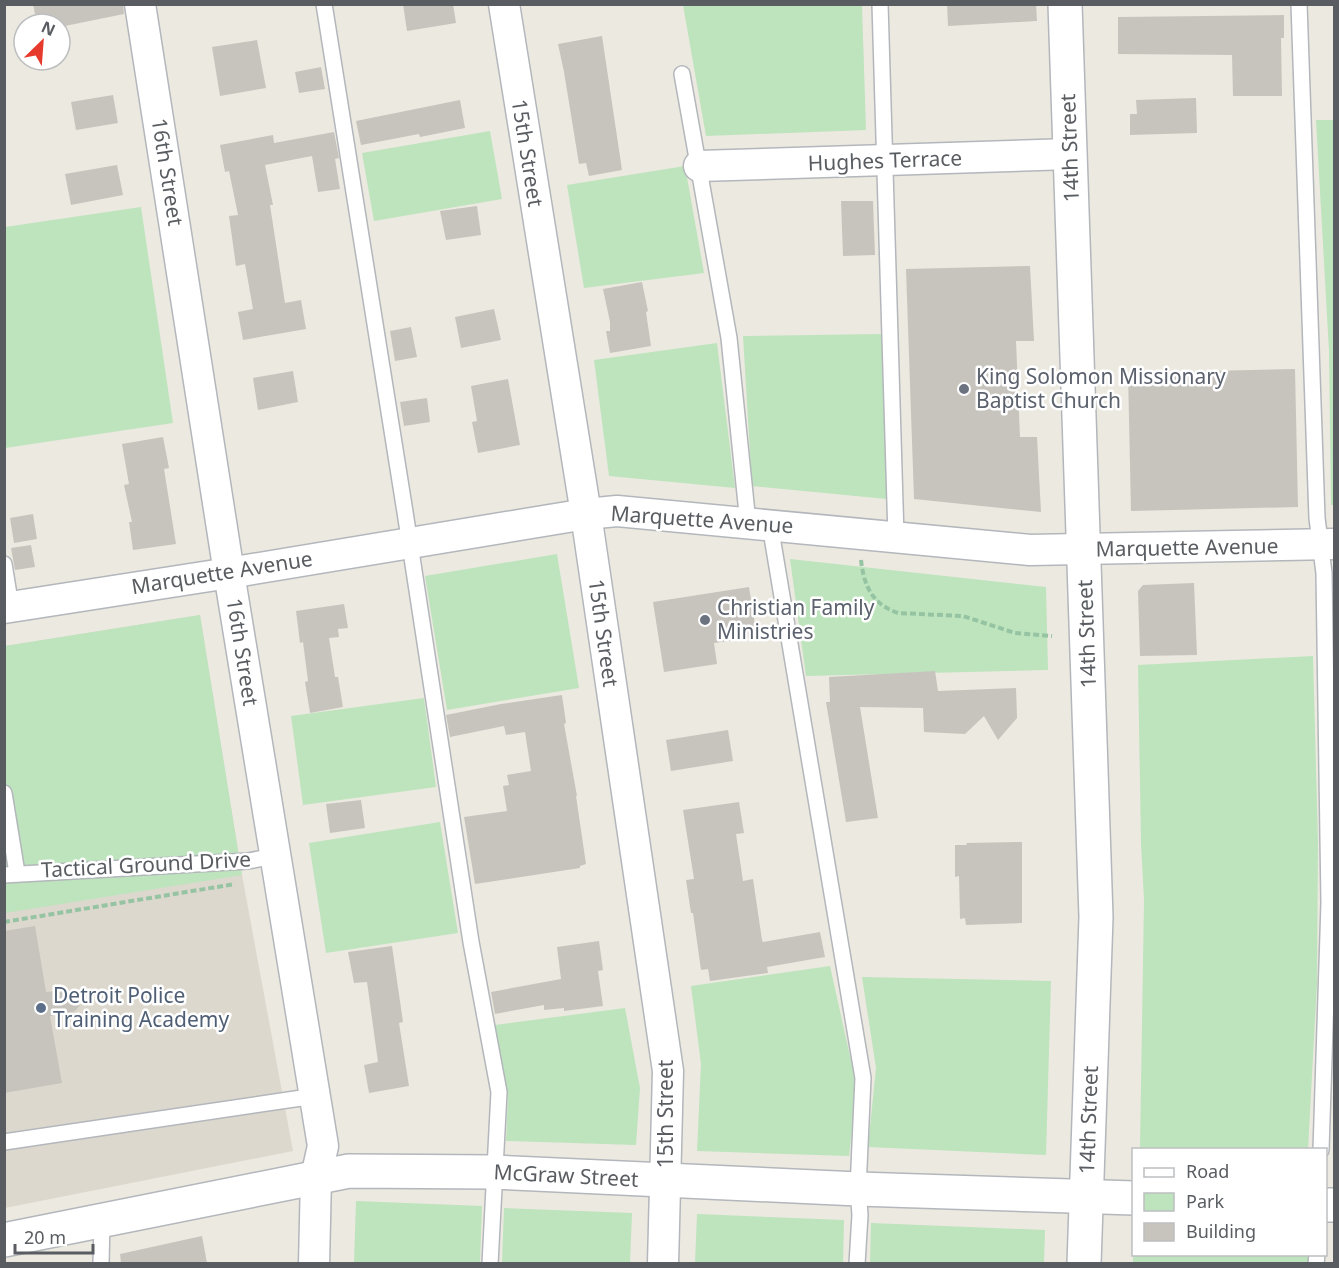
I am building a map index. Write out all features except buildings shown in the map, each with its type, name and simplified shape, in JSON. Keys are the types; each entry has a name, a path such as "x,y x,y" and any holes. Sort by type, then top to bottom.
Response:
{"street":[{"name":"16th Street","path":"140,4 229,573 323,1146 316,1177 314,1263"},
{"name":"15th Street","path":"504,4 586,514 668,1071 663,1263"},
{"name":"14th Street","path":"1065,4 1096,917 1084,1263"},
{"name":"Hughes Terrace","path":"699,166 1070,154"},
{"name":"Marquette Avenue","path":"8,607 586,514 617,511 1030,550 1327,544"},
{"name":"McGraw Street","path":"4,1240 349,1171 493,1172 858,1189 1132,1198"}],"lane":[{"path":"324,4 471,942 499,1092 490,1263"},
{"path":"880,4 896,537"},
{"path":"1299,4 1317,518 1327,544 1324,573 1329,903 1321,1148"},
{"path":"682,74 729,338 759,524 863,1078 858,1189 860,1215 858,1263"},
{"path":"4,564 8,607"},
{"path":"4,793 11,874"},
{"name":"Tactical Ground Drive","path":"11,874 248,861 275,856"},
{"path":"4,1142 315,1096"},
{"path":"101,1263 102,1220"}],"path":[{"path":"861,559 867,588 873,598 889,610 898,613 963,616 1015,633 1052,636"},
{"path":"4,922 240,884"}],"shaded area":[{"name":"Detroit Police Training Academy","path":"200,615 242,875 293,1151 5,1208 5,646"}],"green space":[{"path":"683,5 862,5 866,130 706,136"},
{"path":"1316,120 1334,120 1334,505 1331,505 1329,351"},
{"path":"490,131 502,199 374,221 362,153"},
{"path":"685,166 704,273 584,288 567,185"},
{"path":"141,207 173,423 5,448 5,227"},
{"path":"882,334 887,499 752,486 743,336"},
{"path":"717,343 735,488 609,476 594,360"},
{"path":"557,554 579,688 447,710 425,576"},
{"path":"790,559 1046,587 1048,670 806,676"},
{"path":"200,615 242,875 5,913 5,646"},
{"path":"1313,656 1318,842 1317,983 1308,1148 1140,1148 1144,900 1138,665"},
{"path":"424,698 436,787 303,805 291,716"},
{"path":"440,822 458,933 326,953 309,843"},
{"path":"830,966 857,1088 849,1156 697,1151 701,1064 691,986"},
{"path":"862,977 1051,981 1046,1155 868,1147 876,1068"},
{"path":"625,1008 640,1088 636,1145 506,1141 508,1096 495,1025"},
{"path":"356,1201 482,1206 480,1263 354,1263"},
{"path":"504,1208 632,1213 630,1263 502,1263"},
{"path":"697,1214 844,1220 843,1263 695,1263"},
{"path":"871,1223 1045,1230 1044,1263 870,1263"},
{"path":"1133,1256 1308,1256 1308,1263 1133,1263"}],"place":[{"name":"King Solomon Missionary Baptist Church","path":"964,389"},
{"name":"Christian Family Ministries","path":"705,620"},
{"name":"Detroit Police Training Academy","path":"41,1008"}]}
